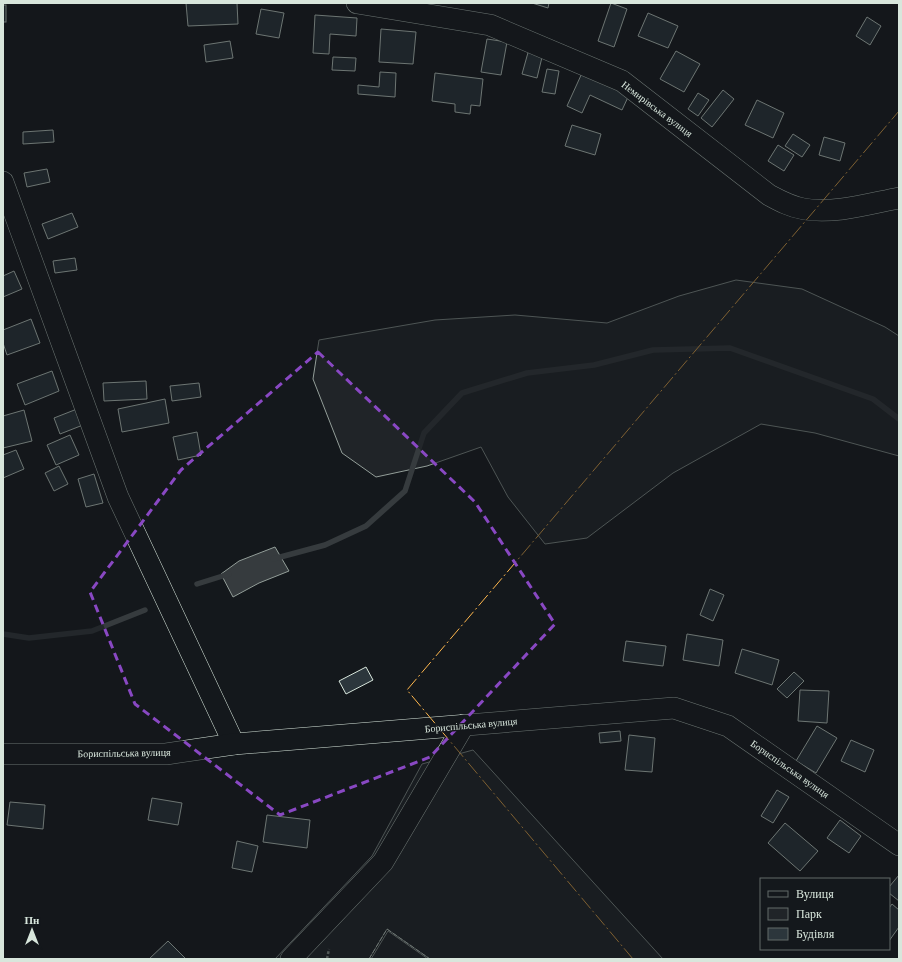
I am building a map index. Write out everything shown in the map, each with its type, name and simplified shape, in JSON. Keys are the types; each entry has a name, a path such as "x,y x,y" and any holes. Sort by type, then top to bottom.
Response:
{"street":[{"name":"Немирівська вулиця","path":"357,3 490,25 622,81 769,195 787,205 803,209 826,210 899,198"},
{"path":"3,182 118,497 234,744"},
{"name":"Бориспільська вулиця","path":"3,754 166,754 234,744 674,708 728,726 899,845"},
{"path":"291,959 383,862 464,725"}],"highlighted area":[{"path":"318,352 475,502 555,624 430,757 280,815 135,704 90,592 181,470"}],"green space":[{"path":"736,280 802,289 885,327 899,336 899,456 815,433 761,424 673,473 587,538 545,544 508,497 481,447 427,466 376,477 342,453 313,379 319,340 435,320 515,315 607,323 679,296"},
{"path":"473,750 663,959 430,959 387,929 369,959 275,959 372,856 422,764"},
{"path":"388,931 428,959 371,959"}],"shaded area":[{"path":"275,547 289,571 259,583 233,597 221,574 239,561"}],"building":[{"path":"186,3 237,3 238,24 188,26"},
{"path":"532,3 549,3 548,8"},
{"path":"611,3 627,9 614,47 598,41"},
{"path":"3,5 6,5 6,22 3,22"},
{"path":"261,9 284,13 279,38 256,34"},
{"path":"648,13 678,26 668,48 638,36"},
{"path":"315,15 357,18 356,36 330,34 329,54 313,53"},
{"path":"867,17 881,26 870,45 856,36"},
{"path":"381,29 416,32 413,64 379,62"},
{"path":"487,39 507,42 501,75 481,72"},
{"path":"230,41 233,58 206,62 204,45"},
{"path":"529,49 543,53 537,78 522,74"},
{"path":"676,51 700,64 684,92 660,79"},
{"path":"333,57 356,58 355,71 332,70"},
{"path":"547,69 559,71 555,94 542,92"},
{"path":"380,72 396,73 395,97 358,94 358,85 379,87"},
{"path":"435,73 483,79 480,106 471,105 470,114 455,112 455,104 432,101"},
{"path":"582,73 629,95 622,110 590,95 582,113 567,106"},
{"path":"723,90 734,99 712,127 701,118"},
{"path":"698,93 709,100 698,116 688,109"},
{"path":"757,100 784,113 773,138 745,125"},
{"path":"572,125 601,134 595,155 565,146"},
{"path":"53,130 54,142 23,144 23,132"},
{"path":"793,134 810,145 802,157 785,146"},
{"path":"824,137 845,143 840,161 819,155"},
{"path":"778,145 794,155 784,171 768,161"},
{"path":"47,169 50,182 27,187 24,173"},
{"path":"72,213 78,227 48,239 42,224"},
{"path":"75,258 77,270 55,273 53,261"},
{"path":"14,271 22,289 3,297 3,276"},
{"path":"31,319 40,343 7,355 3,343 3,330"},
{"path":"52,371 59,391 25,405 17,384"},
{"path":"146,381 147,399 104,401 103,383"},
{"path":"199,383 201,397 172,401 170,386"},
{"path":"165,399 169,423 122,432 118,409"},
{"path":"77,409 83,425 60,434 54,418"},
{"path":"24,410 32,441 3,448 3,416"},
{"path":"197,432 201,455 178,460 173,437"},
{"path":"70,435 79,455 56,465 47,445"},
{"path":"16,450 24,469 3,478 3,455"},
{"path":"59,466 68,484 54,491 45,473"},
{"path":"94,474 103,503 86,507 78,479"},
{"path":"710,589 724,595 713,621 700,615"},
{"path":"687,634 723,640 719,666 683,660"},
{"path":"626,641 666,646 663,666 623,661"},
{"path":"742,649 779,660 772,685 735,673"},
{"path":"366,667 373,680 346,694 339,681"},
{"path":"794,672 804,681 787,698 777,689"},
{"path":"800,690 829,691 827,723 798,721"},
{"path":"817,726 837,738 816,773 796,761"},
{"path":"620,731 621,741 600,743 599,733"},
{"path":"629,735 655,738 652,772 625,770"},
{"path":"851,740 874,750 865,772 841,761"},
{"path":"777,790 789,797 773,823 761,816"},
{"path":"152,798 182,803 178,825 148,820"},
{"path":"10,802 45,805 43,829 7,825"},
{"path":"267,815 310,820 307,848 263,842"},
{"path":"840,820 861,836 849,853 827,838"},
{"path":"785,823 818,851 800,871 768,843"},
{"path":"237,841 258,846 252,872 232,868"},
{"path":"899,875 899,901 890,894 890,886"},
{"path":"892,904 899,910 899,927 890,940 890,907"},
{"path":"168,941 186,959 149,959"}],"waterway":[{"path":"273,559 325,545 366,526 405,491 424,433 462,393 527,373 594,365 653,350 730,348 873,399 899,419"},
{"path":"197,584 229,574"},
{"path":"3,634 29,638 92,631 145,610"}],"fence":[{"path":"369,959 387,929 430,959"}],"power":[{"path":"633,959 407,690 899,111"}]}
